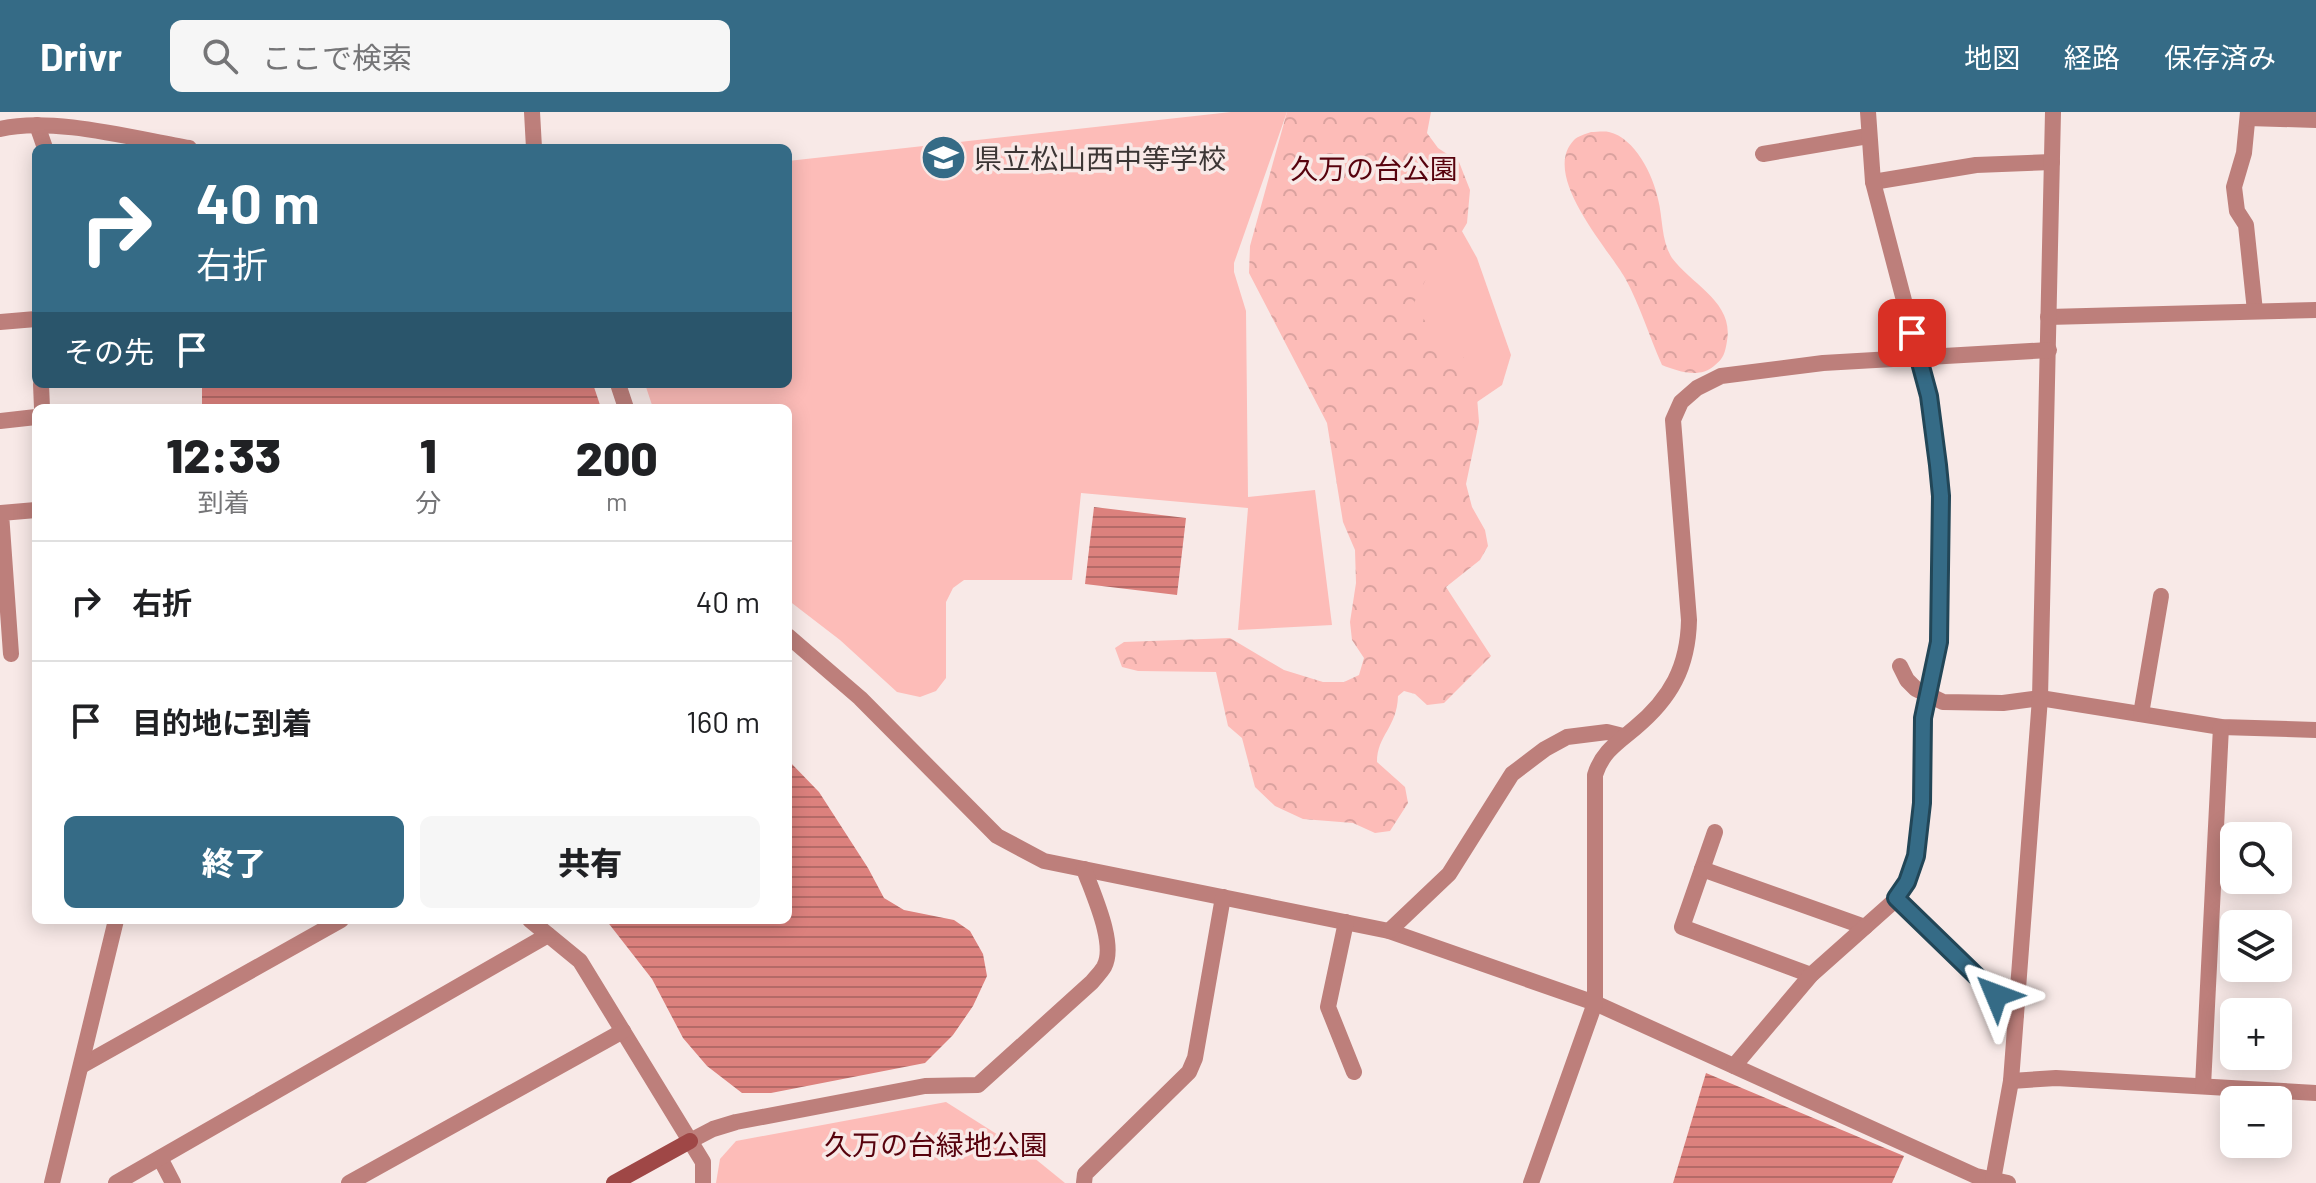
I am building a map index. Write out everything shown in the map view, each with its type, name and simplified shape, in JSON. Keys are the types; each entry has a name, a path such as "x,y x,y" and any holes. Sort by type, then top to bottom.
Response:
{"street":[{"path":"532,112 534,144"},
{"path":"1734,1066 1811,975 1896,898 1907,882 1916,856 1922,803 1923,718 1939,642 1941,496 1929,396 1873,182 1868,112"},
{"path":"792,639 860,698 997,836 1044,861 1389,931 1595,1003 1974,1179 2001,1181 2040,698 2053,112"},
{"path":"2255,311 2246,225 2237,211 2234,187 2244,153 2248,115 2316,120"},
{"path":"37,125 44,144"},
{"path":"0,129 37,125 163,144"},
{"path":"1763,154 1868,136"},
{"path":"1873,182 1976,165 2052,162"},
{"path":"2048,317 2316,310"},
{"path":"0,322 32,319"},
{"path":"1531,1183 1595,1003 1595,775 1599,761 1664,698 1681,672 1689,648 1673,420 1681,402 1697,388 1721,376 1823,363 2049,350"},
{"path":"0,421 32,417"},
{"path":"11,654 4,610 1,513 32,510"},
{"path":"2141,714 2161,596"},
{"path":"1900,666 1907,680 1928,696 1943,702 2003,703 2040,698 2221,727 2316,730"},
{"path":"2203,1086 2221,727"},
{"path":"1389,931 1449,874 1512,774 1567,737 1607,732 1623,736"},
{"path":"1715,832 1682,927 1811,975"},
{"path":"614,1183 713,1129 925,1086 978,1085 1092,982 1106,965 1108,949 1105,932 1084,869"},
{"path":"1702,869 1865,927"},
{"path":"1084,1183 1085,1174 1189,1072 1195,1058 1223,897"},
{"path":"1896,898 2016,1015"},
{"path":"1346,922 1328,1007 1354,1072"},
{"path":"52,1183 115,924"},
{"path":"81,1066 334,924"},
{"path":"535,924 580,961 703,1162 703,1183"},
{"path":"116,1183 548,935"},
{"path":"349,1183 623,1031"},
{"path":"2011,1081 2056,1078 2316,1093"},
{"path":"160,1158 173,1183"}],"green space":[{"path":"1231,112 1287,112 1234,263 1246,311 1248,497 1315,490 1332,625 1238,630 1248,508 1081,493 1072,580 964,580 953,588 946,602 946,678 936,691 920,697 897,692 840,640 792,603 792,404 652,404 646,388 792,388 792,161"},
{"name":"久万の台公園","path":"1287,112 1431,112 1427,133 1438,148 1459,162 1470,190 1467,223 1444,261 1426,279 1414,303 1433,334 1462,356 1475,372 1479,422 1466,484 1472,507 1485,530 1488,546 1480,560 1446,587 1491,656 1444,703 1427,705 1415,694 1404,691 1398,696 1377,762 1405,787 1408,803 1390,831 1375,833 1353,823 1303,819 1275,806 1255,787 1242,738 1228,726 1216,672 1138,671 1122,667 1115,648 1124,642 1230,638 1284,670 1323,682 1344,682 1359,675 1364,658 1352,640 1350,622 1356,583 1355,550 1343,522 1327,423 1249,273 1250,246"},
{"path":"1591,132 1618,136 1635,150 1656,189 1668,251 1680,268 1710,295 1724,315 1727,327 1725,352 1708,370 1688,373 1662,365 1625,278 1580,211 1565,172 1566,155 1574,140"},
{"path":"1439,190 1477,258 1511,355 1502,385 1477,402 1452,389 1396,292"},
{"name":"久万の台緑地公園","path":"946,1102 1033,1157 1065,1183 716,1183 720,1159 736,1141"}],"shaded area":[{"path":"202,388 594,388 600,404 202,404"},
{"path":"1094,507 1186,518 1177,595 1085,584"},
{"path":"792,764 819,792 884,898 904,910 954,920 970,931 983,954 987,976 973,1006 953,1035 925,1063 771,1093 742,1093 707,1066 683,1038 652,979 609,924 792,924"},
{"path":"1706,1073 1904,1156 1892,1183 1673,1183"}],"place":[{"name":"県立松山西中等学校","path":"943,158"}],"route":[{"path":"1912,333 1929,396 1941,496 1939,642 1923,718 1922,803 1916,856 1907,882 1896,898 1996,995"}]}
